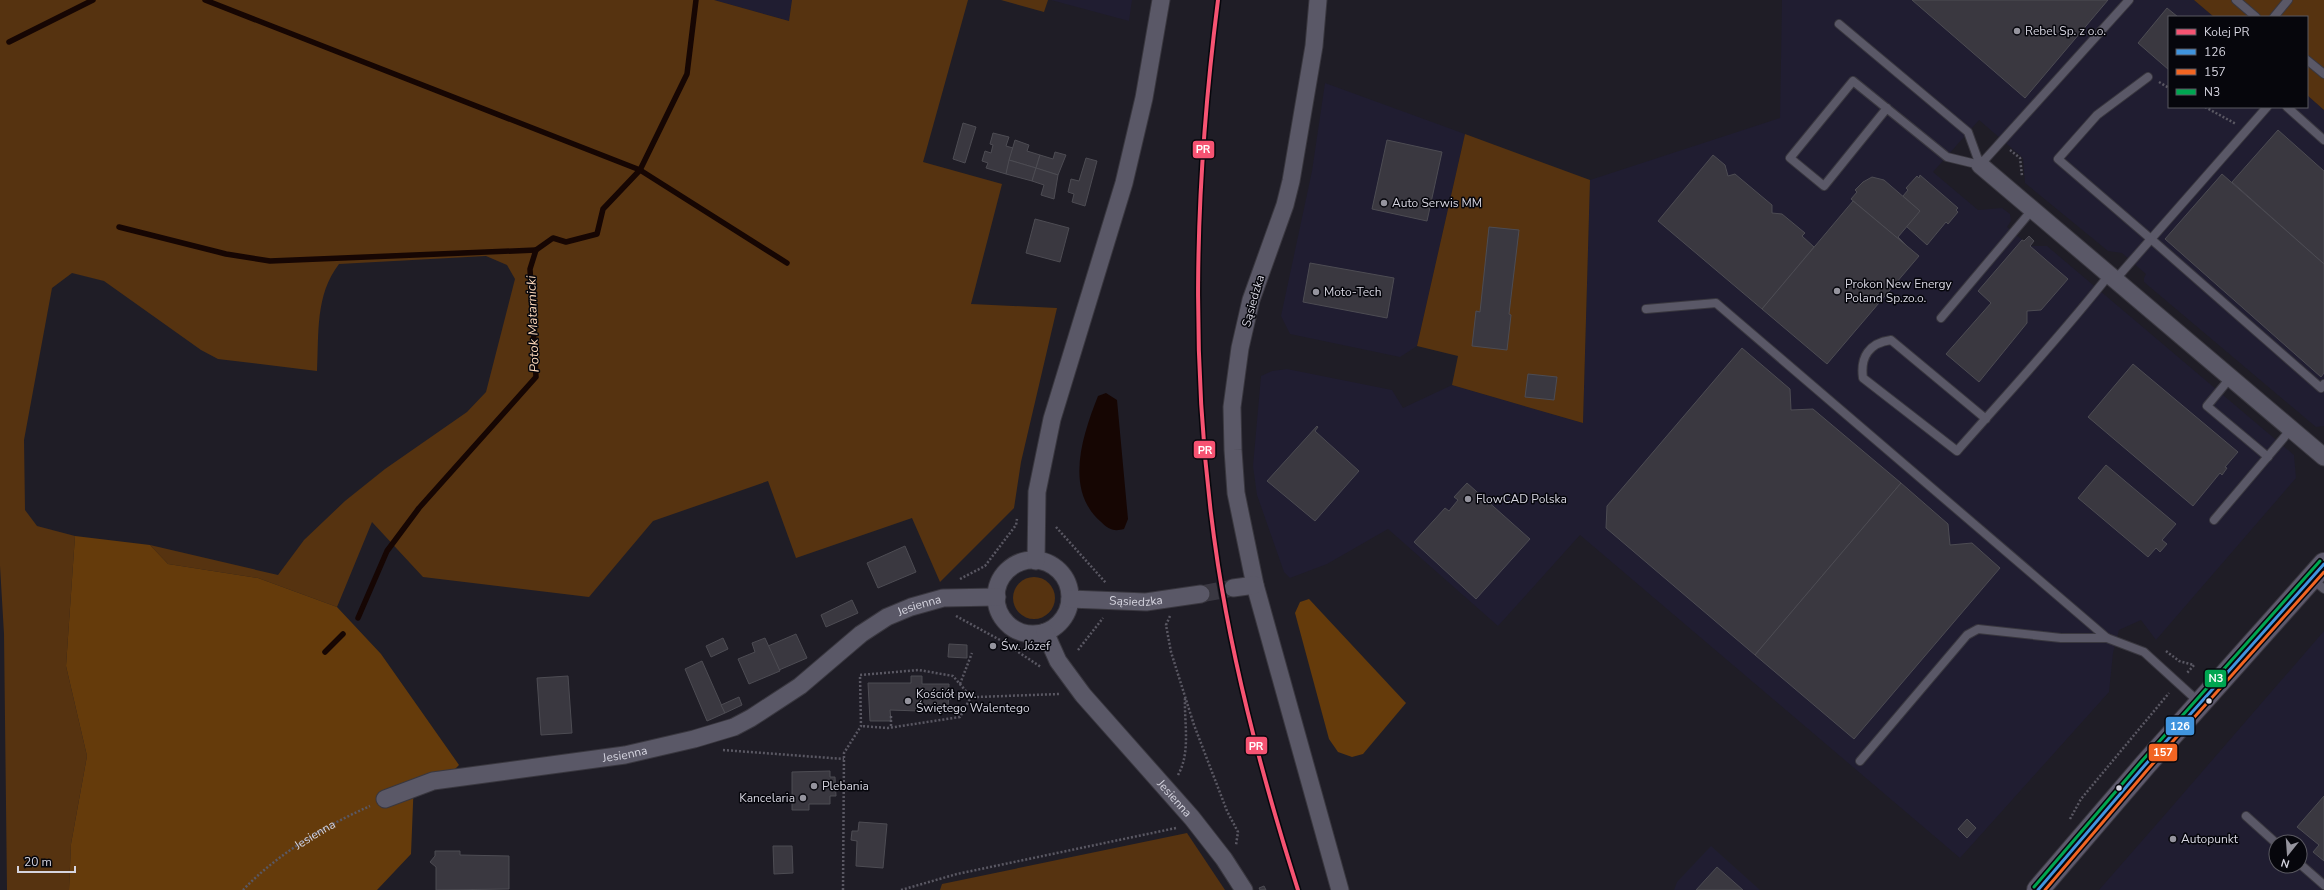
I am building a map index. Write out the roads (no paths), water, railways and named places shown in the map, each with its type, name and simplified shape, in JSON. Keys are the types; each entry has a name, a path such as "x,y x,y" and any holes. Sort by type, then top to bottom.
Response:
{"main road":[{"path":"2038,890 2200,703 2320,577"}],"street":[{"path":"1036,561 1037,492 1052,419 1124,183 1144,98 1162,0"},
{"name":"Sąsiedzka","path":"1255,585 1236,493 1233,450 1233,401 1240,348 1251,300 1285,205 1291,181 1314,46 1318,0"},
{"path":"1980,165 2112,278 2292,428 2324,457"},
{"path":"1036,561 1057,569 1069,588 1070,599 1063,619 1045,632 1034,634 1022,632 1012,627 1004,619 998,609 996,598 998,585 1009,571 1024,562 1036,561"},
{"path":"1233,588 1255,585 1340,890"},
{"name":"Sąsiedzka","path":"1070,599 1146,602 1201,594"},
{"name":"Jesienna","path":"385,799 433,781 625,755 718,732 752,718 800,686 861,634 886,617 911,607 943,598 996,598"},
{"name":"Jesienna","path":"1045,632 1058,661 1083,695 1192,818 1224,859 1244,890"}],"lane":[{"path":"1980,165 2129,0"},
{"path":"2236,0 2255,16"},
{"path":"2275,16 2288,0"},
{"path":"1839,24 1968,132 1980,165"},
{"path":"2308,61 2324,74"},
{"path":"2148,77 2097,115 2058,159 2320,388 2324,384"},
{"path":"1887,108 1824,186 1790,158 1853,81 1887,108 1947,157 1980,165"},
{"path":"1986,419 1891,340 1871,347 1864,356 1863,378 1958,452 2112,278 2150,239 2266,108"},
{"path":"2288,108 2324,140"},
{"path":"1941,318 2032,210"},
{"path":"1646,309 1716,304 2107,638 2144,652 2200,703"},
{"path":"2231,377 2207,406 2268,457"},
{"path":"2214,520 2292,428"},
{"path":"1860,760 1967,635 1978,629 2061,638 2107,638"},
{"path":"2246,816 2268,836"},
{"path":"2308,871 2324,886"}],"waterway":[{"path":"9,42 93,0"},
{"path":"205,0 640,170 787,263"},
{"name":"Potok Matarnicki","path":"358,618 387,551 419,508 536,377 530,269 536,250 553,238 566,242 597,234 603,209 640,170 687,74 696,0"},
{"path":"119,227 226,254 270,261 536,250"},
{"name":"Potok Matarnicki","path":"325,652 343,634"}],"tunnel":[{"path":"1201,594 1233,588"}],"rail line":[{"name":"PR","path":"1218,0 1204,141 1200,212 1198,282 1202,423 1218,565 1233,647 1262,769 1298,890"}],"place":[{"name":"Rebel Sp. z o.o.","path":"2017,31"},
{"name":"Auto Serwis MM","path":"1384,203"},
{"name":"Prokon New Energy Poland Sp.zo.o.","path":"1837,291"},
{"name":"Moto-Tech","path":"1316,292"},
{"name":"FlowCAD Polska","path":"1468,499"},
{"name":"Św. Józef","path":"993,646"},
{"name":"Kościół pw. Świętego Walentego","path":"908,701"},
{"name":"Plebania","path":"814,786"},
{"name":"Kancelaria","path":"803,798"},
{"name":"Autopunkt","path":"2173,839"}]}
